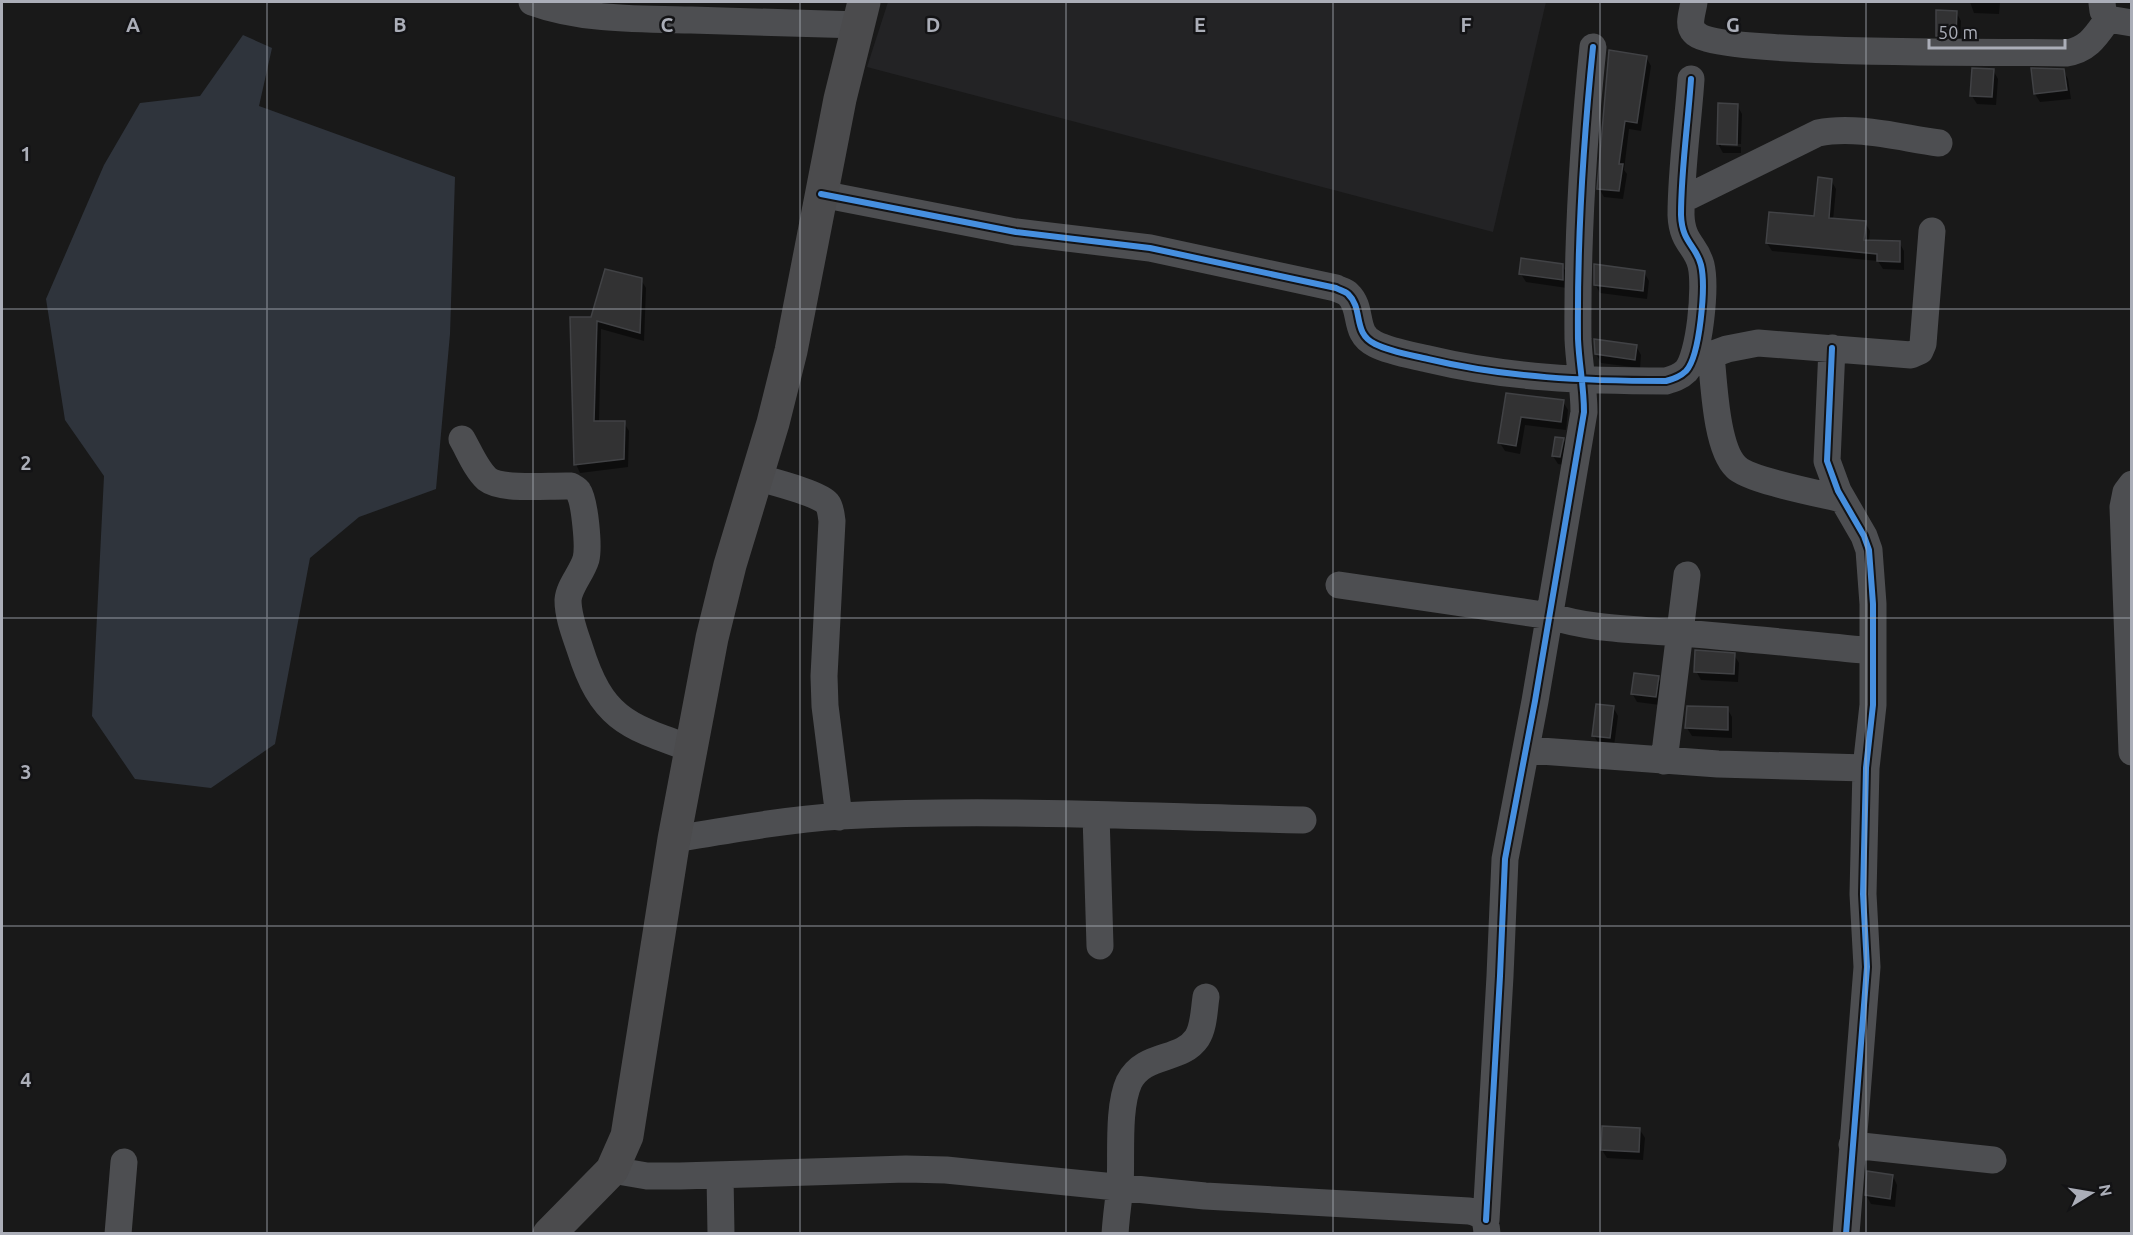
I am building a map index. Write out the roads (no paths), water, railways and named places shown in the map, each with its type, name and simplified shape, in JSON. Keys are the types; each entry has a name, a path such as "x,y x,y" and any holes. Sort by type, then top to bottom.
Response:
{"main road":[{"path":"549,1233 612,1170 627,1136 674,838 721,599 773,423 791,351 840,99 861,13"}],"street":[{"path":"532,2 570,12 617,17 861,13"},
{"path":"1694,2 1690,27 1694,33 1707,40 1765,46 1881,52 2066,53 2077,51 2094,39 2114,15"},
{"path":"1486,1227 1504,870 1513,812 1527,750 1584,412 1578,342 1580,194 1593,47"},
{"path":"1691,79 1682,229 1686,241 1700,261 1703,274 1697,348 1702,358 1727,456 1737,469 1751,476 1842,499"},
{"path":"1682,200 1818,133 1848,130 1939,143"},
{"path":"821,194 1006,230 1150,248 1326,286 1348,294 1354,304 1360,329 1366,339 1377,345 1476,370 1583,381 1666,381 1677,378 1702,358 1739,346 1758,343 1911,355 1920,351 1923,344 1932,231"},
{"path":"1832,348 1827,461 1830,474 1842,499 1864,536 1869,550 1872,580 1873,715 1866,768 1863,894 1867,967 1846,1233"},
{"path":"462,439 480,471 488,480 508,485 571,486 579,491 587,546 584,565 568,598 568,607 587,674 602,700 626,722 692,749"},
{"path":"756,477 816,496 826,501 831,509 824,676 825,706 839,817"},
{"path":"2132,484 2126,492 2123,507 2132,752"},
{"path":"1664,761 1687,575"},
{"path":"1339,585 1550,616 1601,628 1873,651"},
{"path":"1527,750 1664,761 1866,768"},
{"path":"674,838 759,825 839,817 951,813 1303,820"},
{"path":"1096,815 1100,946"},
{"path":"1114,1233 1120,1188 1122,1123 1125,1097 1130,1082 1145,1063 1180,1051 1190,1045 1197,1037 1206,997"},
{"path":"1852,1145 1993,1160"},
{"path":"118,1233 124,1162"},
{"path":"612,1170 647,1176 906,1169 979,1173 1120,1188 1291,1202 1469,1211 1479,1213 1486,1227"},
{"path":"720,1175 721,1233"}]}
